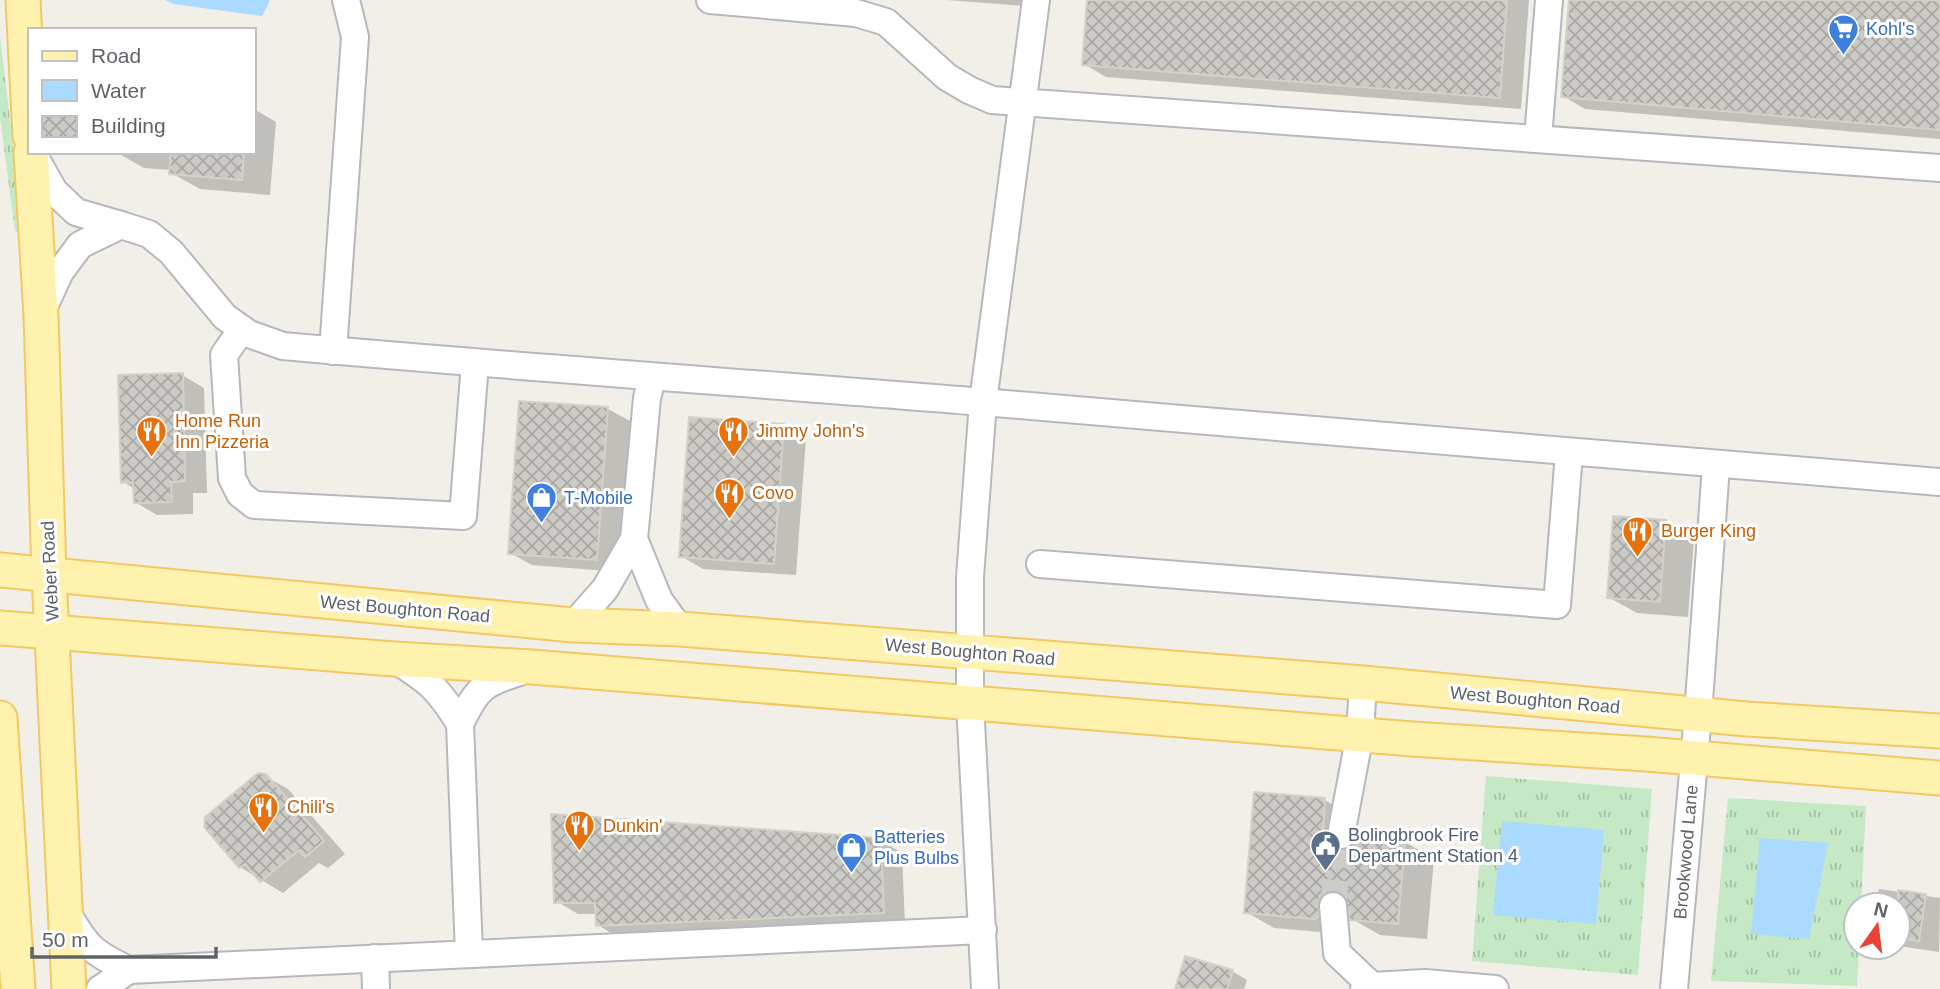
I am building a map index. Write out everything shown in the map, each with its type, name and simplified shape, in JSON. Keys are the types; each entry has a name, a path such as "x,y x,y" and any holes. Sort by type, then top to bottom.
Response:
{"main road":[{"path":"23,0 28,97"},
{"name":"Weber Road","path":"32,154 69,989"},
{"name":"West Boughton Road","path":"0,570 573,625 680,629 1363,683 1698,715 1940,731"},
{"path":"0,628 394,659 532,667 1940,778"},
{"path":"0,718 6,884 18,989"}],"street":[{"path":"333,351 355,37 346,0"},
{"path":"710,0 844,12 886,22 947,77 992,100 1940,168"},
{"path":"985,989 970,703 970,577 983,402 1036,0"},
{"path":"1538,138 1549,0"},
{"path":"33,154 54,191 76,212 149,234 171,252 225,317 249,334 283,346 652,378 983,402 1716,466 1940,482"},
{"path":"41,315 60,272 80,245 121,225"},
{"path":"242,329 224,355 232,478 240,495 254,505 463,516 475,363"},
{"path":"573,625 605,589 634,539 647,398 652,378"},
{"path":"1041,564 1557,606 1569,453"},
{"name":"Brookwood Lane","path":"1674,989 1716,466"},
{"path":"634,539 659,600 680,629"},
{"path":"394,659 427,679 443,697 460,724"},
{"path":"468,953 460,724 472,699 489,682 532,667"},
{"path":"1341,835 1360,734 1363,683"},
{"path":"64,906 83,940 104,958 129,970 983,930"},
{"path":"1333,906 1337,953 1368,987 1425,983 1495,989"},
{"path":"374,958 376,989"},
{"path":"100,989 129,970"}],"green space":[{"path":"0,37 12,136 19,232 15,231 0,117"},
{"path":"1486,776 1652,789 1638,975 1472,961"},
{"path":"1728,798 1866,806 1862,891 1842,891 1842,961 1858,961 1857,986 1711,981"}],"water":[{"path":"165,0 270,1 262,16 174,4"},
{"path":"1502,821 1604,830 1596,924 1493,915"},
{"path":"1760,838 1828,843 1809,939 1751,934"}],"building":[{"path":"1087,0 1507,0 1500,98 1082,65"},
{"path":"1569,0 1940,0 1940,130 1561,97"},
{"path":"171,154 244,154 242,180 169,174"},
{"name":"Home Run Inn Pizzeria","path":"183,373 185,481 171,482 172,502 134,503 133,482 121,483 118,375"},
{"path":"519,401 608,407 597,560 508,554"},
{"path":"689,417 784,424 774,564 679,557"},
{"path":"1613,516 1666,520 1660,602 1607,598"},
{"name":"Chili's","path":"258,773 266,774 324,841 305,857 299,850 260,882 245,864 239,868 204,827 205,817"},
{"name":"Bolingbrook Fire Department Station 4","path":"1254,792 1325,798 1323,834 1326,834 1330,846 1337,850 1346,850 1357,837 1405,841 1398,924 1350,920 1346,898 1340,892 1332,890 1319,899 1318,917 1315,919 1244,913"},
{"path":"551,814 881,838 884,913 596,926 595,903 554,903"},
{"path":"1912,892 1926,894 1919,941 1912,940"},
{"path":"1185,956 1233,970 1227,989 1175,989"}],"tunnel":[{"path":"1333,906 1341,835"}],"place":[{"name":"Kohl's","path":"1843,56"},
{"name":"Home Run Inn Pizzeria","path":"152,458"},
{"name":"Jimmy John's","path":"733,458"},
{"name":"Covo","path":"729,520"},
{"name":"T-Mobile","path":"541,525"},
{"name":"Burger King","path":"1638,558"},
{"name":"Chili's","path":"264,834"},
{"name":"Dunkin'","path":"580,853"},
{"name":"Bolingbrook Fire Department Station 4","path":"1325,872"},
{"name":"Batteries Plus Bulbs","path":"851,874"}]}
